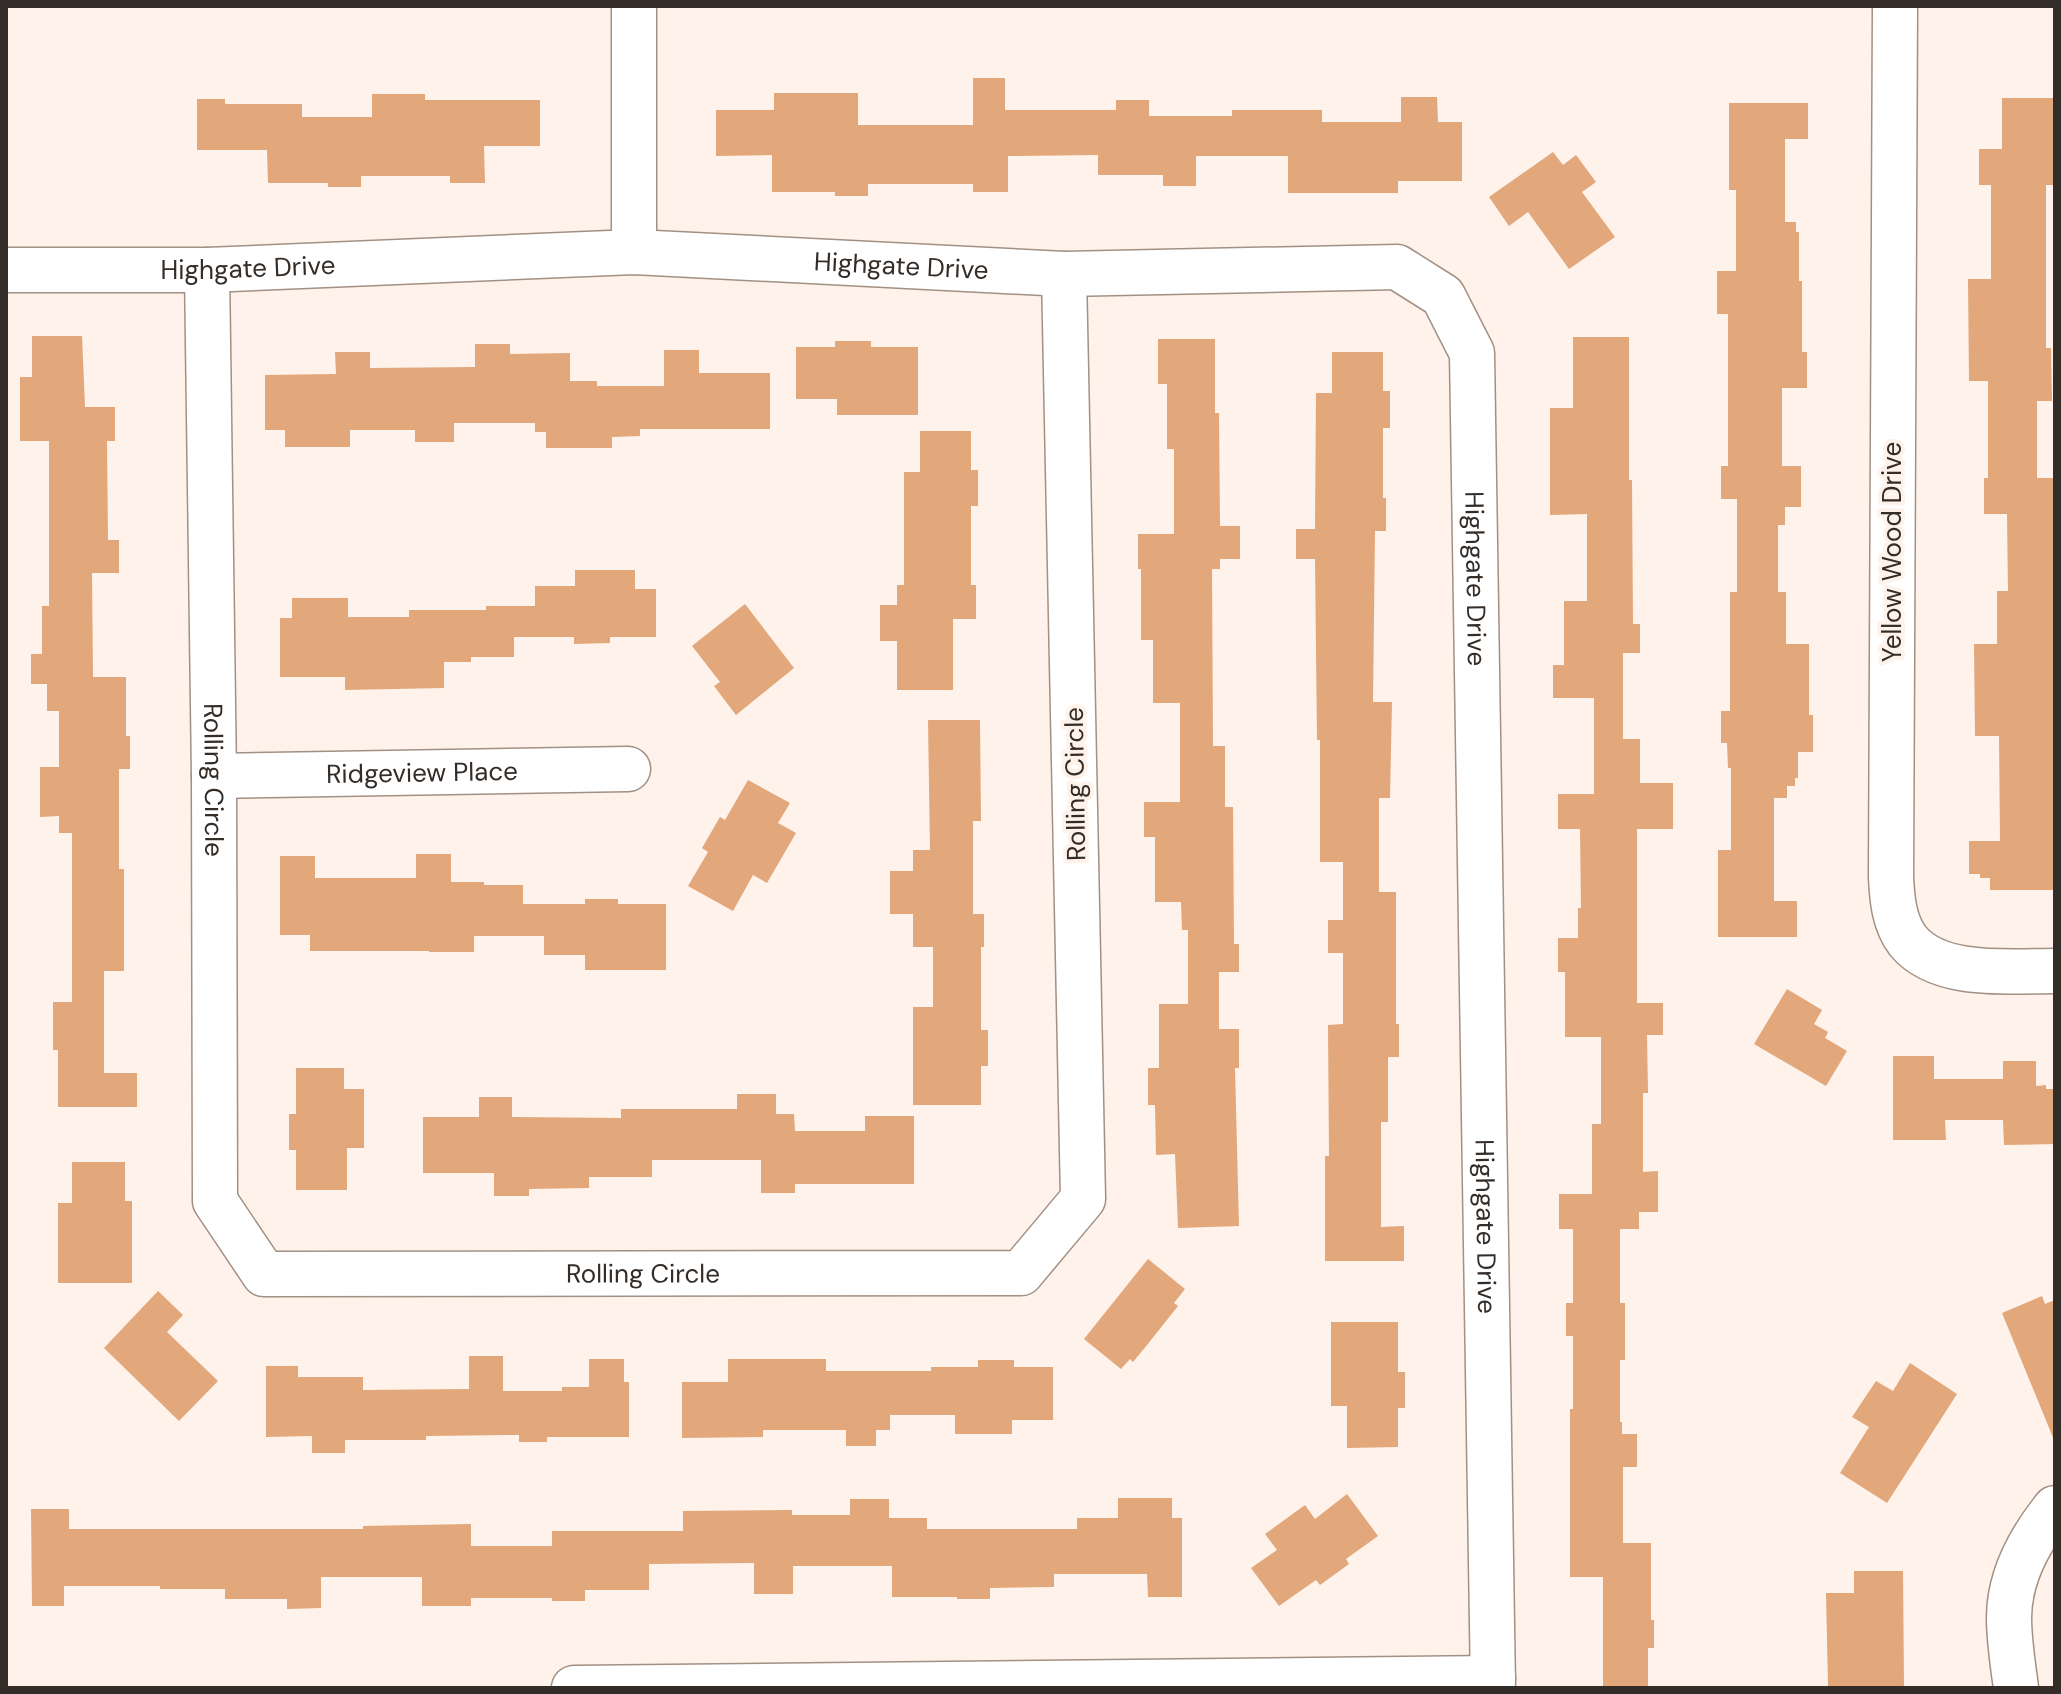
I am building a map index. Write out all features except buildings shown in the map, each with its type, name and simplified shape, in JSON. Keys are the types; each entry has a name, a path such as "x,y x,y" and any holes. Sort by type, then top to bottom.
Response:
{"street":[{"path":"634,6 634,252"},
{"name":"Yellow Wood Drive","path":"1895,6 1893,903 1898,923 1909,941 1923,954 1941,963 1965,969 2055,971"},
{"name":"Highgate Drive","path":"6,270 207,270 634,252 1064,274 1397,267 1443,296 1472,353 1493,1683"},
{"name":"Rolling Circle","path":"207,270 214,776 215,1201 264,1274 1021,1273 1083,1199 1064,274"},
{"name":"Ridgeview Place","path":"214,776 628,769"},
{"path":"2016,1688 2009,1617 2014,1587 2025,1553 2055,1508"},
{"path":"574,1688 1493,1683"}]}
